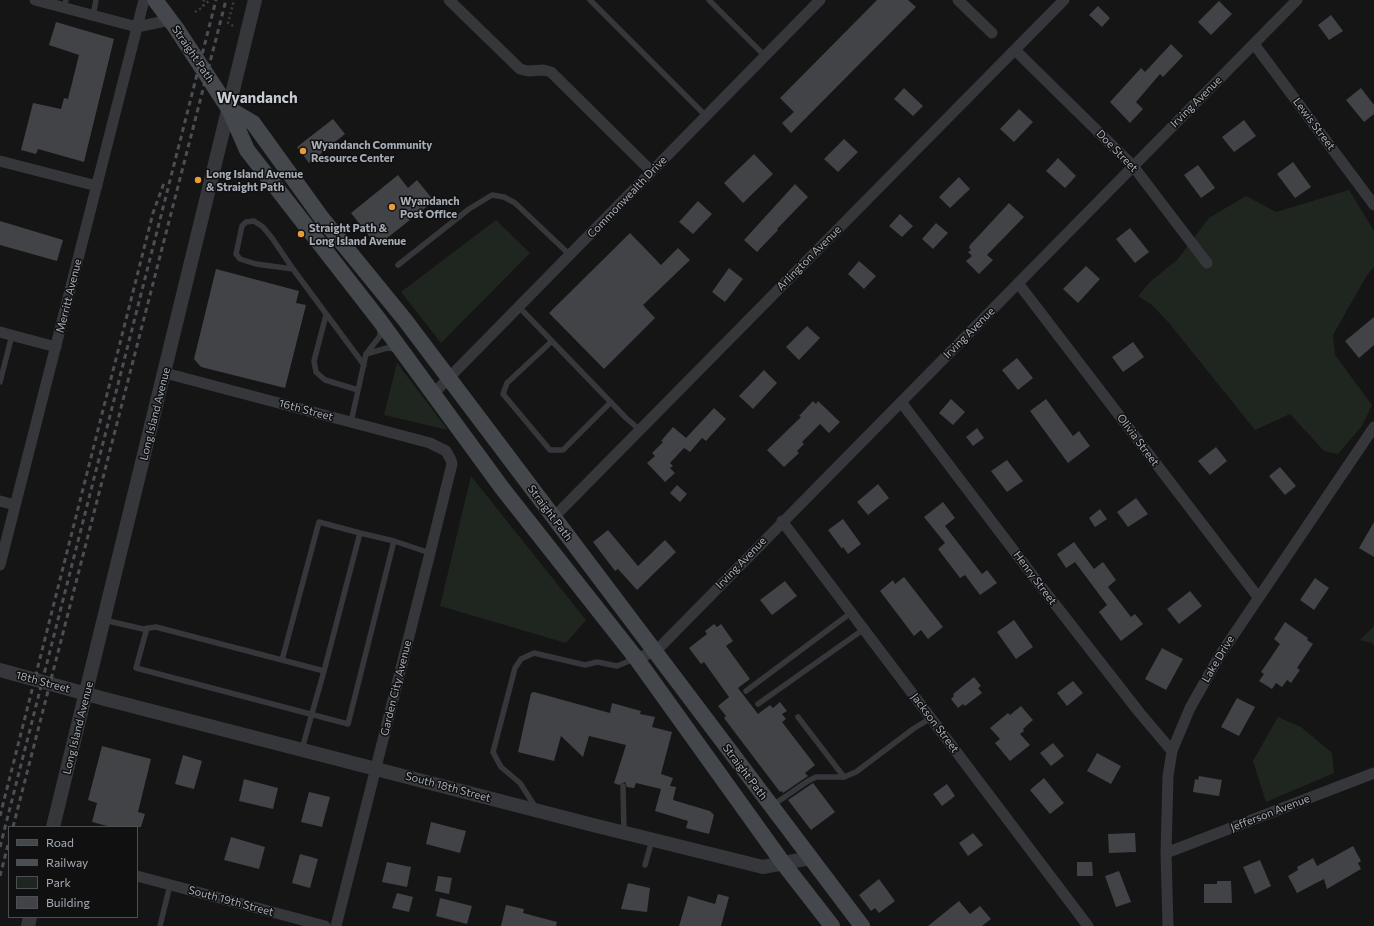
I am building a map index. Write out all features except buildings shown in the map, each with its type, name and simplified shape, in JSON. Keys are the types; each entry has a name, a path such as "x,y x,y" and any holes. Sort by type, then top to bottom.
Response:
{"main road":[{"name":"Straight Path","path":"155,0 229,109 248,150 380,321 502,488 636,658 783,863 832,926"},
{"name":"Straight Path","path":"229,109 252,123 321,217 405,320 862,926"}],"street":[{"path":"35,0 65,4 93,16 137,27 170,20"},
{"name":"Merritt Avenue","path":"0,565 144,0"},
{"name":"Long Island Avenue","path":"53,826 255,0"},
{"path":"448,0 520,69 528,71 543,70 551,72 651,171"},
{"name":"Commonwealth Drive","path":"433,394 820,0"},
{"path":"958,0 992,33"},
{"name":"Arlington Avenue","path":"554,517 1064,0"},
{"name":"Irving Avenue","path":"636,658 655,652 782,521 1297,0"},
{"name":"Lewis Street","path":"1254,44 1374,205"},
{"name":"Doe Street","path":"1015,50 1133,166 1207,264"},
{"path":"0,161 97,186"},
{"name":"Olivia Street","path":"1018,283 1258,597"},
{"path":"0,332 56,347"},
{"name":"16th Street","path":"165,373 430,443 446,451"},
{"name":"Henry Street","path":"901,402 1045,591 1139,712 1172,751"},
{"name":"Lake Drive","path":"1168,926 1166,853 1168,776 1172,751 1197,694 1220,655 1374,427"},
{"name":"Garden City Avenue","path":"336,926 452,464 446,451"},
{"path":"0,501 15,505"},
{"name":"Jackson Street","path":"782,521 1088,926"},
{"name":"18th Street","path":"0,670 86,694"},
{"name":"South 18th Street","path":"86,694 624,833 763,866 810,858"},
{"name":"Jefferson Avenue","path":"1166,853 1374,773"},
{"name":"South 19th Street","path":"138,876 325,926"}],"lane":[{"path":"93,16 96,0"},
{"path":"590,0 706,116"},
{"path":"709,0 765,56"},
{"path":"398,265 469,209 492,195 504,197 515,203 570,255"},
{"path":"293,269 256,264 240,258 236,254 242,226 246,222 254,220 263,227 364,365"},
{"path":"519,307 640,430"},
{"path":"326,315 314,361 316,372 325,380 358,390"},
{"path":"351,422 366,354 380,336 380,321"},
{"path":"0,382 12,335"},
{"path":"552,341 507,383 503,394 550,450 563,450 611,402"},
{"path":"366,354 387,348 401,350"},
{"path":"282,660 319,522 394,541 430,553"},
{"path":"302,750 360,533"},
{"path":"147,628 136,668 348,724 394,541"},
{"path":"746,691 852,612"},
{"path":"104,620 147,628 156,627 324,671"},
{"path":"758,704 864,629"},
{"path":"538,811 520,783 501,767 493,752 515,668 521,659 534,653 585,665 597,662 617,666 636,658"},
{"path":"798,717 844,777"},
{"path":"771,806 816,777 844,777 856,772 913,729 931,718"},
{"path":"623,786 624,833"},
{"path":"645,865 652,840"},
{"path":"160,926 170,885"}],"path":[{"path":"202,7 204,0"},
{"path":"195,12 210,0"},
{"path":"233,26 228,23 234,0"}],"green space":[{"path":"1349,190 1374,231 1374,267 1367,275 1333,335 1335,355 1372,405 1362,426 1338,454 1324,451 1290,414 1255,430 1169,323 1152,305 1138,296 1151,281 1177,260 1209,218 1246,196 1276,212"},
{"path":"496,220 530,253 441,343 401,292"},
{"path":"397,363 448,430 384,415"},
{"path":"471,476 586,620 566,643 440,606"},
{"path":"1374,626 1374,646 1372,643 1360,640"},
{"path":"1278,717 1301,727 1332,753 1334,773 1266,802 1253,761"}],"railway":[{"path":"0,847 216,0"},
{"path":"13,826 226,0"},
{"path":"0,816 153,213 164,183"},
{"path":"0,876 8,845"}],"place":[{"name":"Wyandanch Community Resource Center","path":"303,151"},
{"name":"Long Island Avenue & Straight Path","path":"198,180"},
{"name":"Wyandanch Post Office","path":"392,207"},
{"name":"Straight Path & Long Island Avenue","path":"301,234"}],"district":[{"name":"Wyandanch","path":"257,98"}]}
